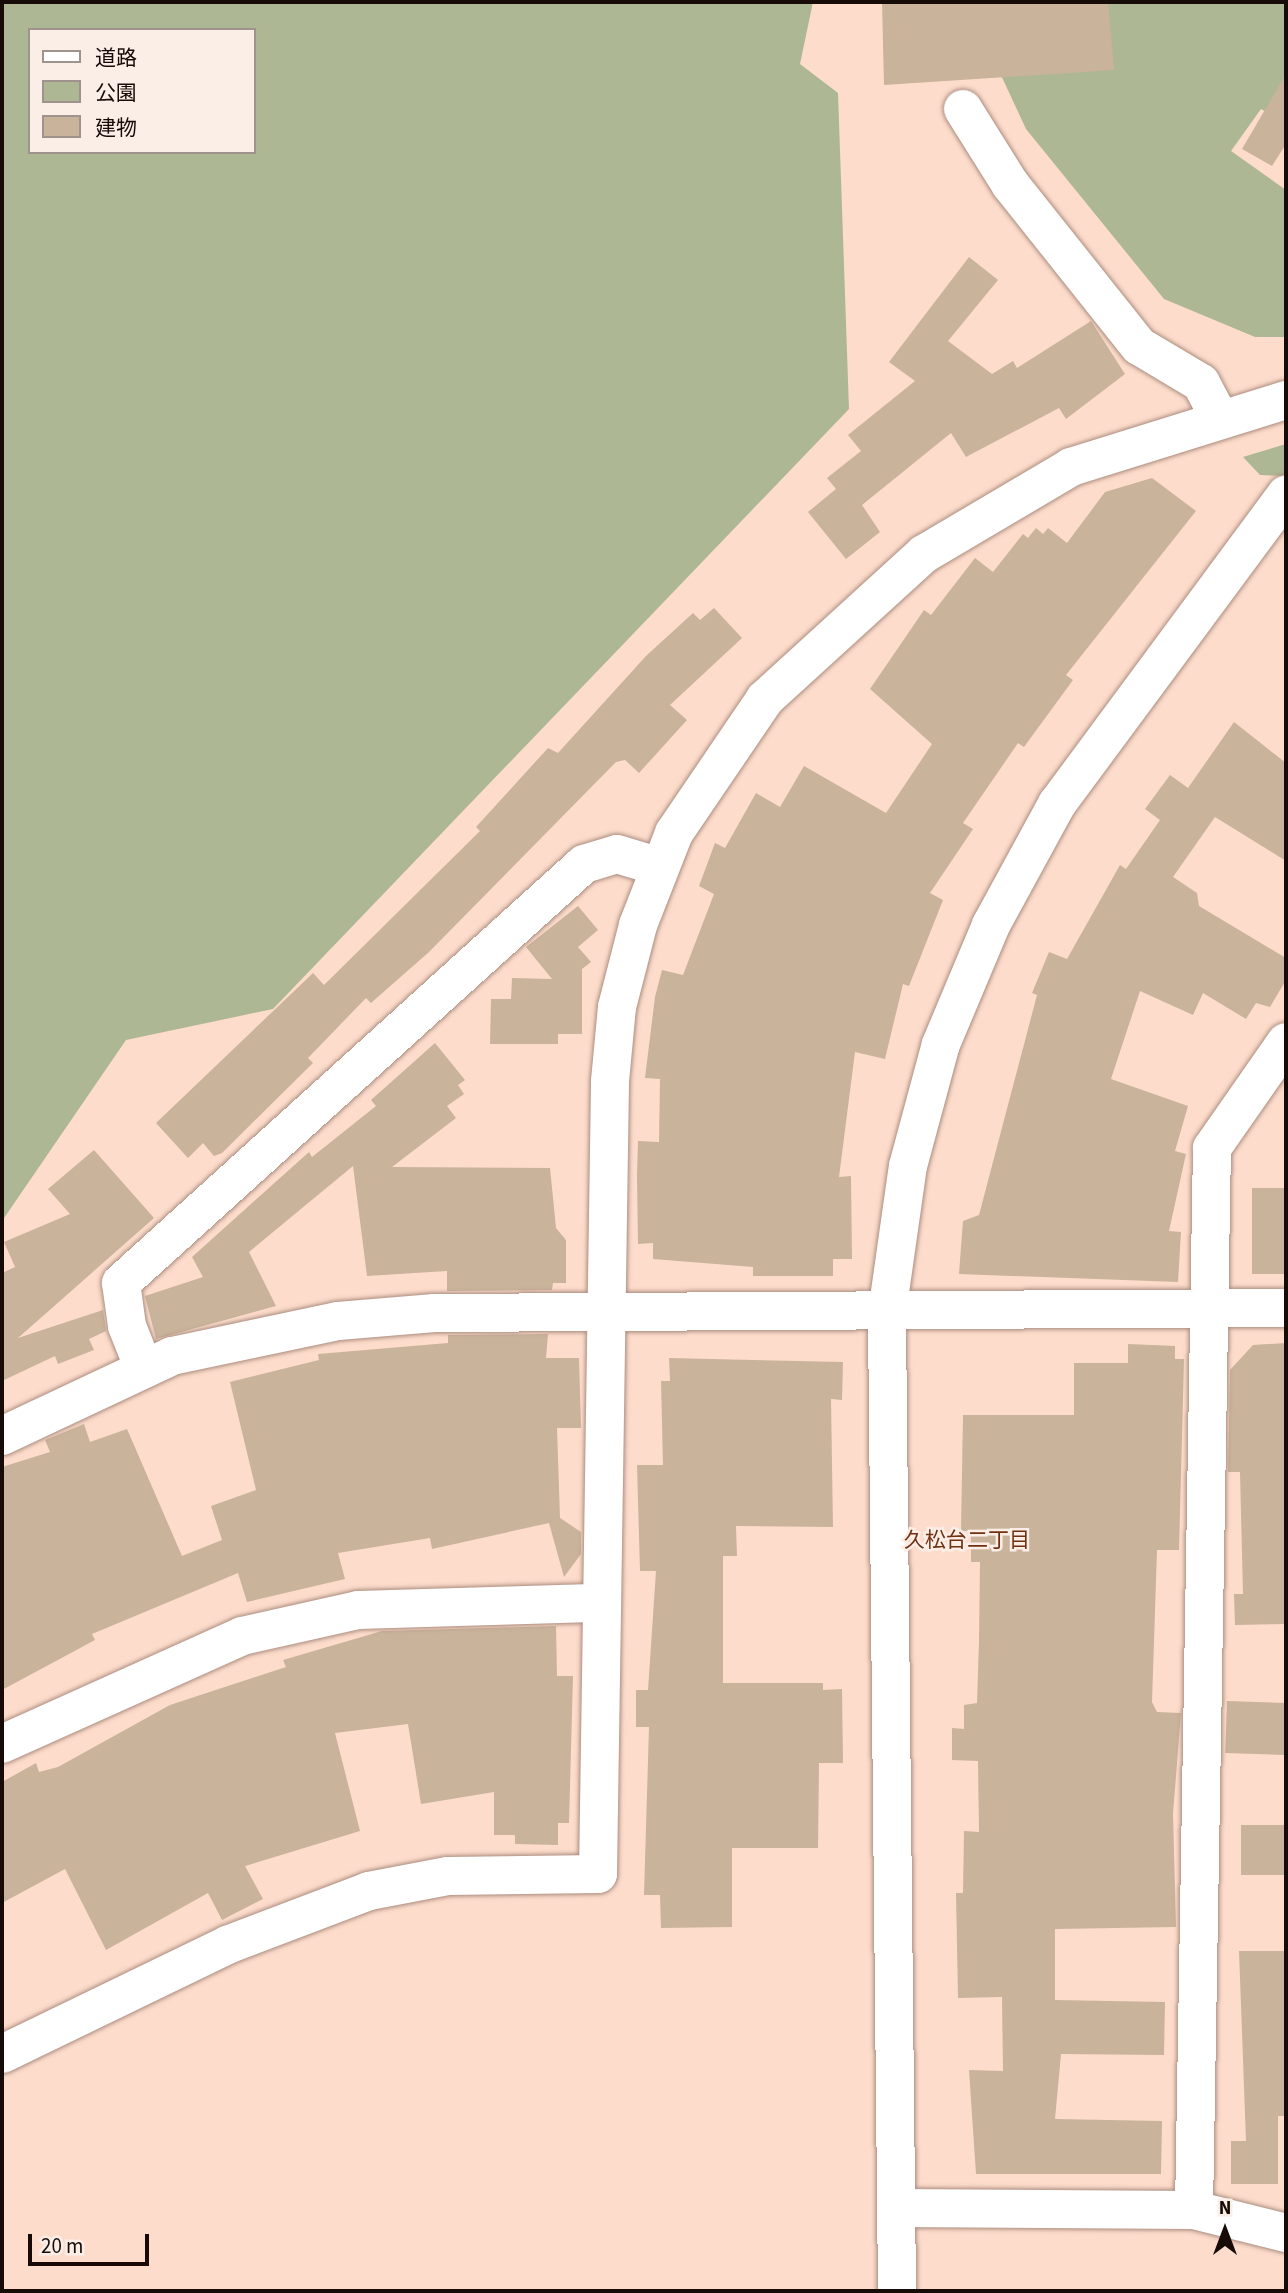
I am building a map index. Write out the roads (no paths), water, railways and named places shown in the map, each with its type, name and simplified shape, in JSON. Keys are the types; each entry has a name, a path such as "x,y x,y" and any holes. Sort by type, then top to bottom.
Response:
{"street":[{"path":"963,109 1010,184 1139,346 1201,383 1220,419"},
{"path":"2,2054 227,1945 369,1891 448,1876 598,1874 610,1081 617,1007 660,867 674,833 765,699 924,554 1071,467 1286,400"},
{"path":"897,2291 887,1313 908,1166 941,1044 991,925 1057,804 1286,494"},
{"path":"144,1368 127,1326 121,1283 584,864 617,854 660,867"},
{"path":"1194,2210 1207,1308 1212,1148 1286,1042"},
{"path":"2,1436 172,1356 338,1321 435,1312 608,1315 1286,1308"},
{"path":"2,1744 242,1636 358,1610 601,1603"},
{"path":"897,2207 1194,2210 1286,2234"}],"district":[{"name":"久松台二丁目","path":"967,1540"}]}
